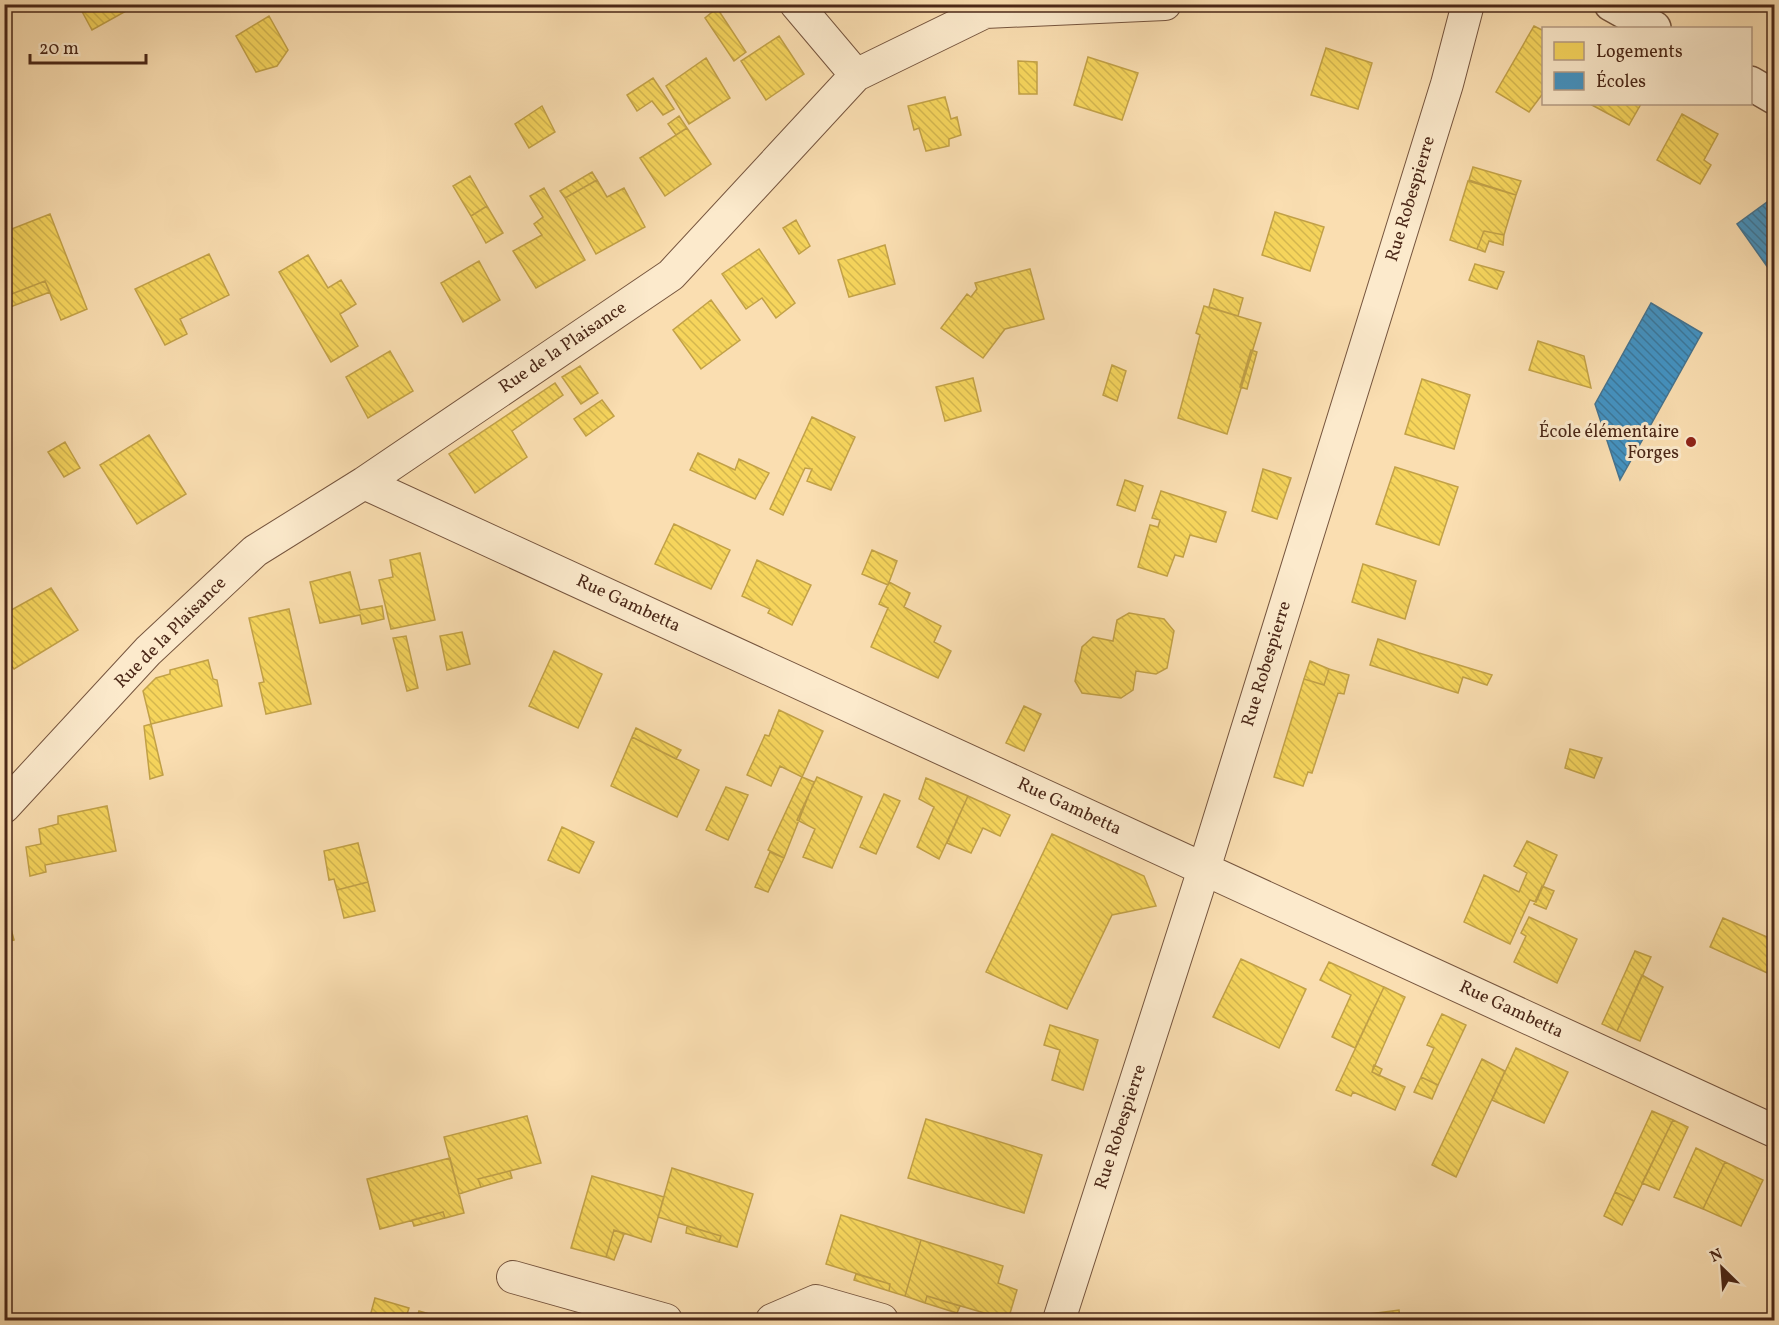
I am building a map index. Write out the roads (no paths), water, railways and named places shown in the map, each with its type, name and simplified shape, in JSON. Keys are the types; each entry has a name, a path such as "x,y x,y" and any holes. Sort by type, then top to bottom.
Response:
{"street":[{"path":"796,4 856,75"},
{"name":"Rue de la Plaisance","path":"4,807 148,651 255,551 364,483 671,274 856,75 986,12 1165,4"},
{"path":"1611,4 1651,27"},
{"name":"Rue Robespierre","path":"1059,1320 1204,869 1443,95 1466,5"},
{"path":"1752,84 1774,97"},
{"name":"Rue Gambetta","path":"364,483 1774,1131"},
{"path":"513,1277 666,1320"},
{"path":"772,1320 816,1300 882,1320"}],"place":[{"name":"École élémentaire Forges","path":"1691,442"}]}
